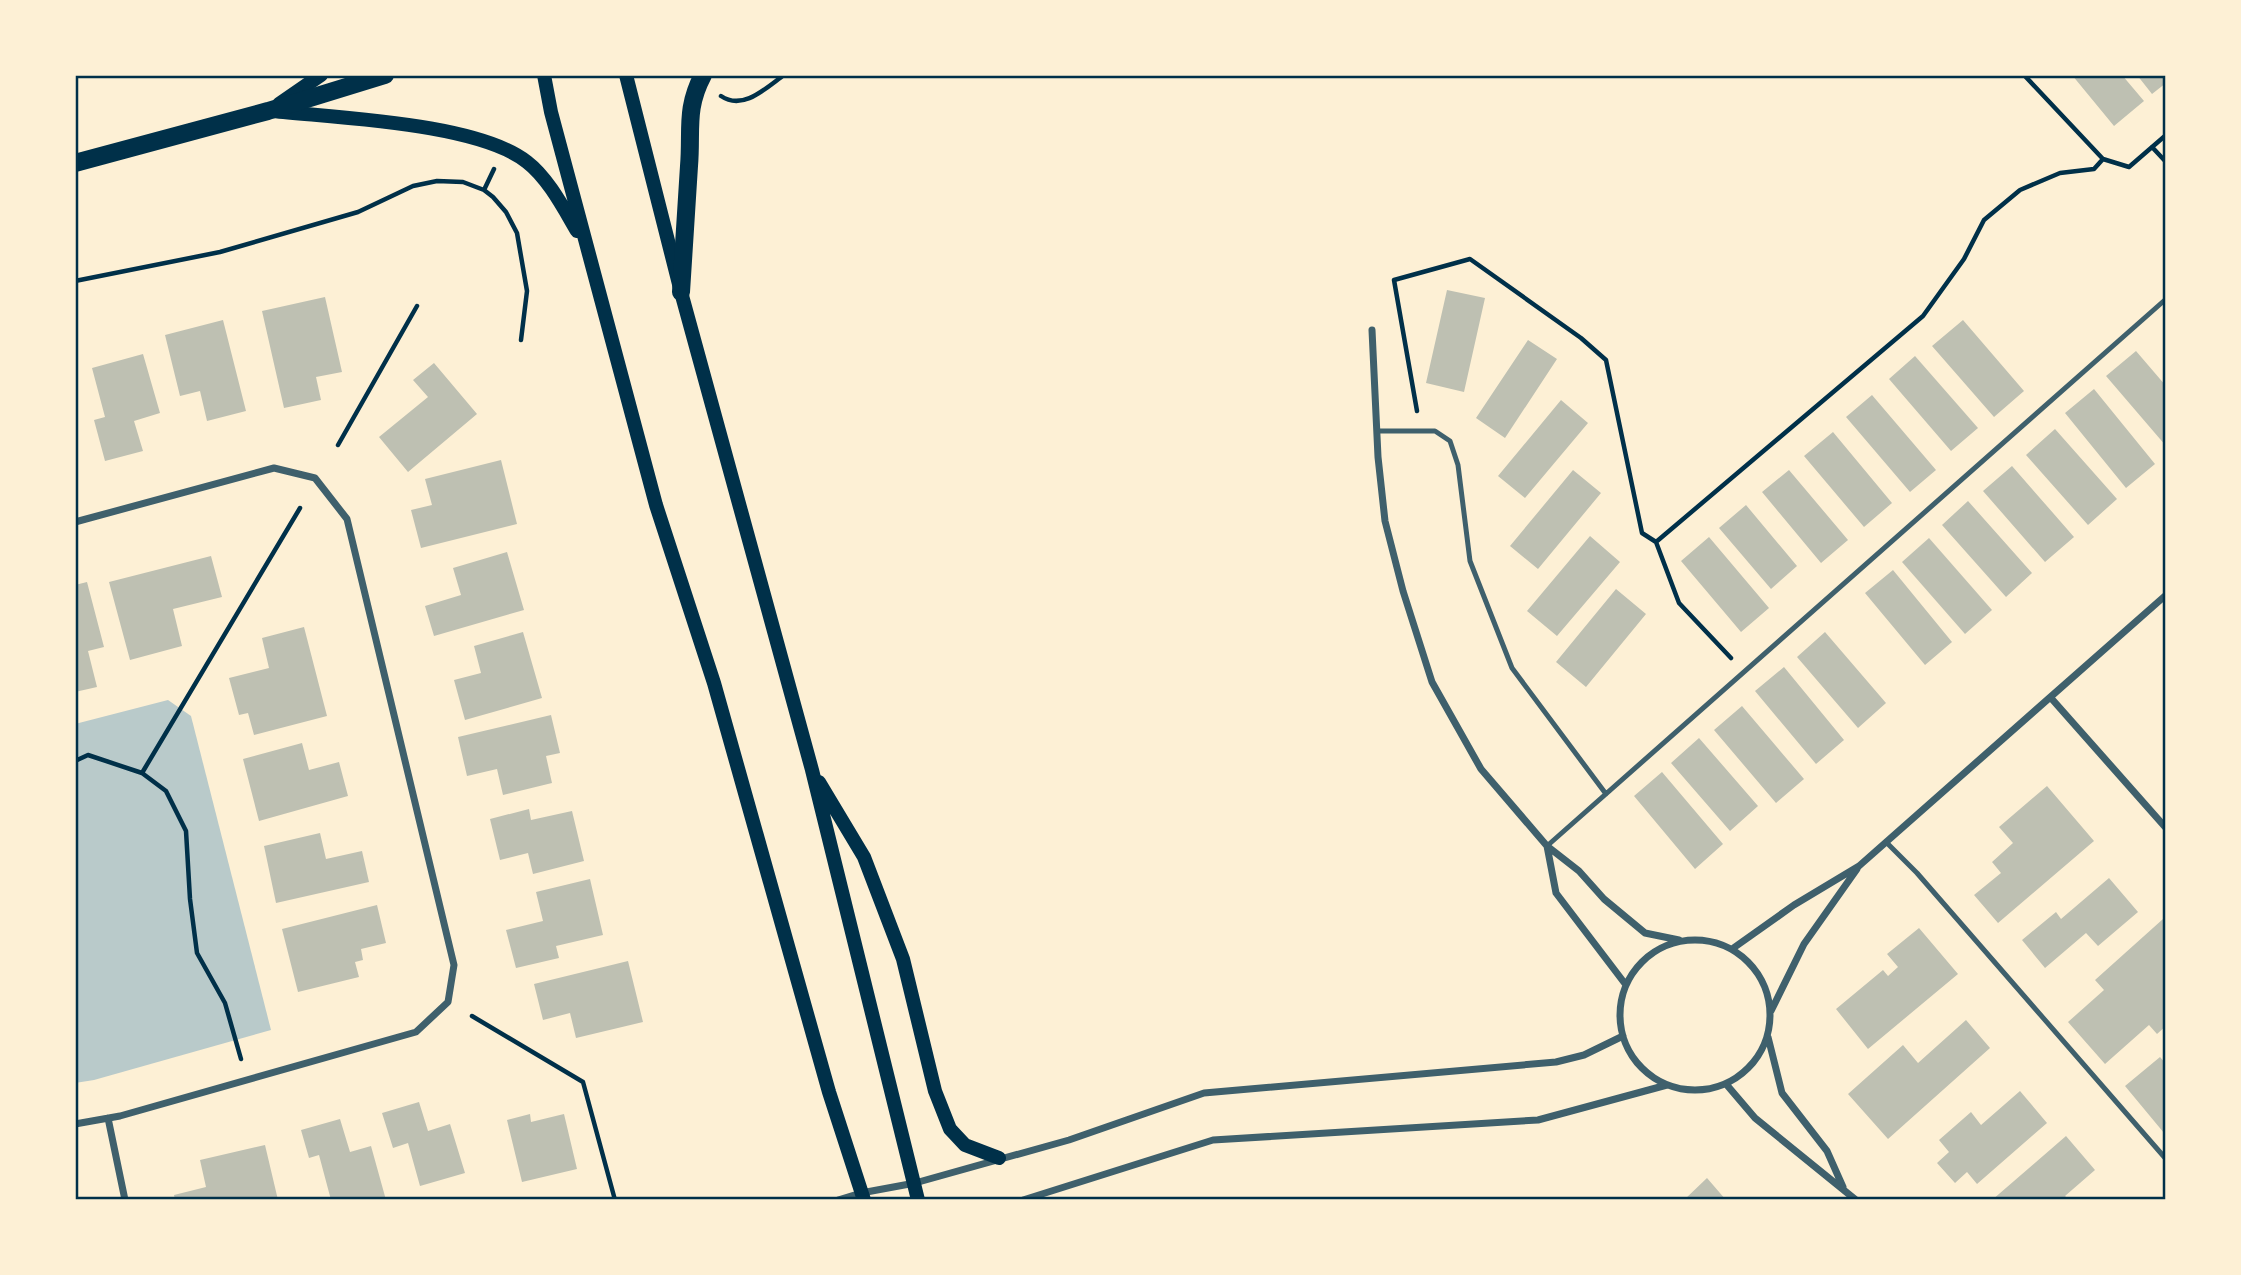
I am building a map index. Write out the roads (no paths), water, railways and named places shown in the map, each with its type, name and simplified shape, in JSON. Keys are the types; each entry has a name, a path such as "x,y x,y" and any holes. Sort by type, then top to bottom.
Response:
{"main road":[{"path":"268,111 321,75"},
{"path":"75,163 268,111 385,75"},
{"path":"544,75 551,112 656,505 714,683 829,1092 863,1196"},
{"path":"626,75 681,292 812,771 918,1200"},
{"path":"681,292 690,152 689,116 694,95 703,76"},
{"path":"268,111 421,128 477,139 503,149 528,162 558,198 588,251"},
{"path":"812,771 864,857 903,959 935,1091 950,1129 965,1145 999,1158"}],"street":[{"path":"1372,330 1385,521 1403,591 1432,682 1481,769 1547,846 1579,871 1604,899 1645,933 1679,940 1708,940 1732,949 1748,961 1763,981 1771,1011"},
{"path":"75,522 274,468 315,478 347,519 454,965 448,1002 416,1032 108,1118 75,1124"},
{"path":"1732,949 1794,905 1859,866 2166,594"},
{"path":"2051,698 2166,828"},
{"path":"1547,846 1556,893 1626,985"},
{"path":"1845,1191 1827,1151 1782,1093 1768,1037 1771,1011 1804,944 1859,866"},
{"path":"1679,940 1654,951 1640,963 1626,985 1620,1010 1623,1036 1642,1069 1667,1085 1691,1091 1726,1084 1752,1066 1768,1037"},
{"path":"838,1200 915,1183 1069,1140 1203,1093 1556,1062 1584,1055 1623,1036"},
{"path":"1726,1084 1755,1118 1856,1200"},
{"path":"1023,1200 1213,1140 1538,1121 1667,1085"},
{"path":"108,1118 125,1200"}],"lane":[{"path":"1547,846 2166,299"},
{"path":"1377,431 1435,431 1450,441 1458,465 1469,561 1512,668 1606,794"},
{"path":"1886,842 1917,873 2166,1159"}]}
